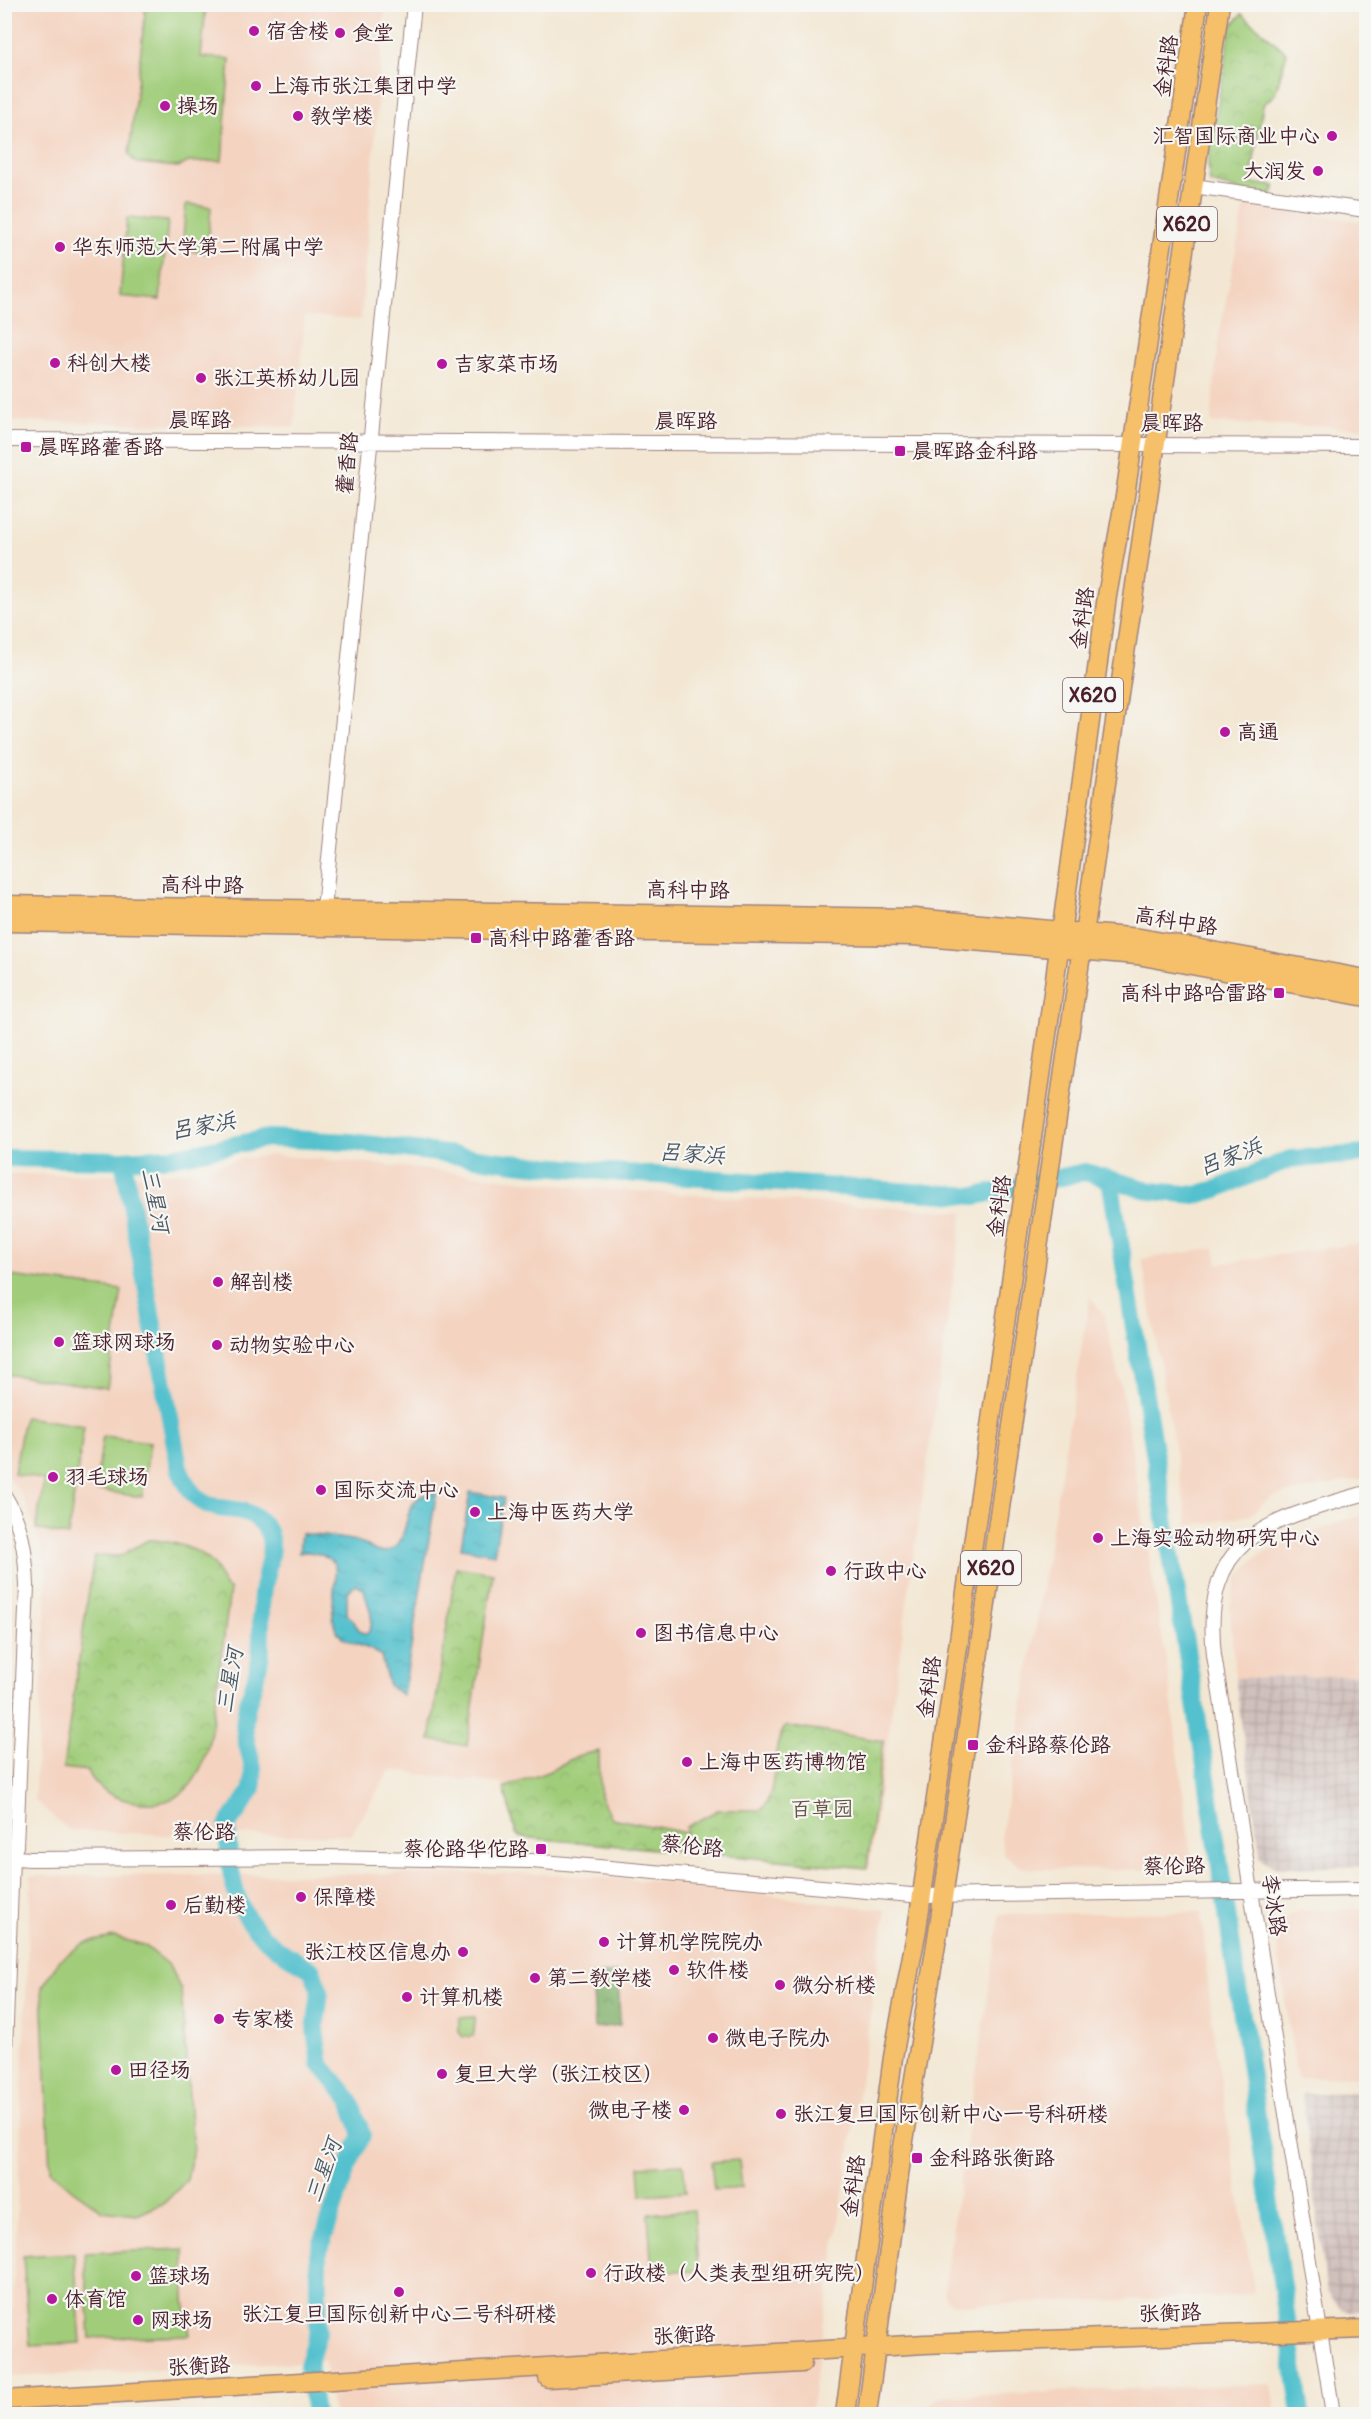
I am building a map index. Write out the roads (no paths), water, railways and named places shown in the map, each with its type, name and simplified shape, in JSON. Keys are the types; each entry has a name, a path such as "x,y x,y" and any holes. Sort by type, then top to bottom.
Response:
{"main road":[{"name":"金科路","path":"845,2415 893,2057 922,1892 1017,1243 1107,596 1133,444 1198,4"},
{"name":"金科路","path":"867,2415 902,2153 944,1893 1220,4"},
{"name":"高科中路","path":"4,904 912,936 1060,938 1366,997"},
{"name":"高科中路","path":"4,922 323,917"},
{"name":"高科中路","path":"1082,941 1190,945 1366,979"},
{"name":"张衡路","path":"4,2410 293,2388 853,2354 1321,2336 1366,2329"},
{"name":"张衡路","path":"1321,2336 1366,2340"},
{"name":"张衡路","path":"4,2400 293,2388"}],"street":[{"name":"藿香路","path":"323,917 414,4"},
{"path":"1192,186 1366,210"},
{"name":"晨晖路","path":"4,440 1366,446"},
{"name":"李冰路","path":"1333,2415 1246,1888 1214,1655 1212,1614 1215,1592 1229,1561 1256,1532 1281,1518 1366,1492"},
{"path":"4,1495 20,1527 24,1544 27,1586 16,1846 8,1857"},
{"path":"4,1507 18,1545 21,1586 8,1857 4,2078"},
{"name":"蔡伦路","path":"8,1857 40,1860 247,1855 541,1853 944,1893 1205,1889 1366,1883"},
{"name":"蔡伦路","path":"1246,1888 1366,1889"}],"water":[{"path":"437,1491 403,1695 389,1686 381,1656 347,1640 337,1630 333,1613 335,1564 318,1554 299,1553 301,1533 355,1541 379,1552 391,1550 401,1538 416,1500 423,1495","holes":["356,1585 364,1589 371,1618 367,1634 361,1632 347,1614 347,1592"]},
{"path":"470,1492 504,1498 494,1554 461,1548"}],"waterway":[{"name":"吕家浜","path":"4,1158 123,1160 172,1157 268,1138 351,1142 524,1164 611,1172 976,1196 1085,1172 1151,1191 1196,1195 1217,1189 1290,1159 1366,1154"},
{"name":"三星河","path":"123,1160 179,1467 188,1487 198,1499 208,1505 252,1515 263,1524 270,1540 270,1558 262,1595 260,1659 244,1726 253,1770 252,1788 227,1826 232,1876 244,1913 255,1928 269,1942 312,1970 320,1992 315,2030 320,2064 350,2100 362,2135 347,2168 318,2255 318,2332 308,2366 315,2414"},
{"path":"1110,1179 1205,1765 1301,2414"}],"place":[{"name":"宿舍楼","path":"254,31"},
{"name":"食堂","path":"340,33"},
{"name":"上海市张江集团中学","path":"256,86"},
{"name":"操场","path":"165,106"},
{"name":"教学楼","path":"298,116"},
{"name":"汇智国际商业中心","path":"1332,136"},
{"name":"大润发","path":"1318,171"},
{"name":"华东师范大学第二附属中学","path":"60,247"},
{"name":"科创大楼","path":"55,363"},
{"name":"吉家菜市场","path":"442,364"},
{"name":"张江英桥幼儿园","path":"201,378"},
{"name":"晨晖路藿香路","path":"26,447"},
{"name":"晨晖路金科路","path":"900,451"},
{"name":"高通","path":"1225,732"},
{"name":"高科中路藿香路","path":"476,938"},
{"name":"高科中路哈雷路","path":"1279,993"},
{"name":"解剖楼","path":"218,1282"},
{"name":"篮球网球场","path":"59,1342"},
{"name":"动物实验中心","path":"217,1345"},
{"name":"羽毛球场","path":"53,1477"},
{"name":"国际交流中心","path":"321,1490"},
{"name":"上海中医药大学","path":"475,1512"},
{"name":"上海实验动物研究中心","path":"1098,1538"},
{"name":"行政中心","path":"831,1571"},
{"name":"图书信息中心","path":"641,1633"},
{"name":"金科路蔡伦路","path":"973,1745"},
{"name":"上海中医药博物馆","path":"687,1762"},
{"name":"蔡伦路华佗路","path":"541,1849"},
{"name":"保障楼","path":"301,1897"},
{"name":"后勤楼","path":"171,1905"},
{"name":"计算机学院院办","path":"604,1942"},
{"name":"张江校区信息办","path":"463,1952"},
{"name":"软件楼","path":"674,1970"},
{"name":"第二教学楼","path":"535,1978"},
{"name":"微分析楼","path":"780,1985"},
{"name":"计算机楼","path":"407,1997"},
{"name":"专家楼","path":"219,2019"},
{"name":"微电子院办","path":"713,2038"},
{"name":"田径场","path":"116,2070"},
{"name":"复旦大学（张江校区）","path":"442,2074"},
{"name":"微电子楼","path":"684,2110"},
{"name":"张江复旦国际创新中心一号科研楼","path":"781,2114"},
{"name":"金科路张衡路","path":"917,2158"},
{"name":"行政楼（人类表型组研究院）","path":"591,2273"},
{"name":"篮球场","path":"136,2276"},
{"name":"张江复旦国际创新中心二号科研楼","path":"399,2292"},
{"name":"体育馆","path":"52,2299"},
{"name":"网球场","path":"138,2320"}],"park label":[{"name":"百草园","path":"822,1809"}]}
